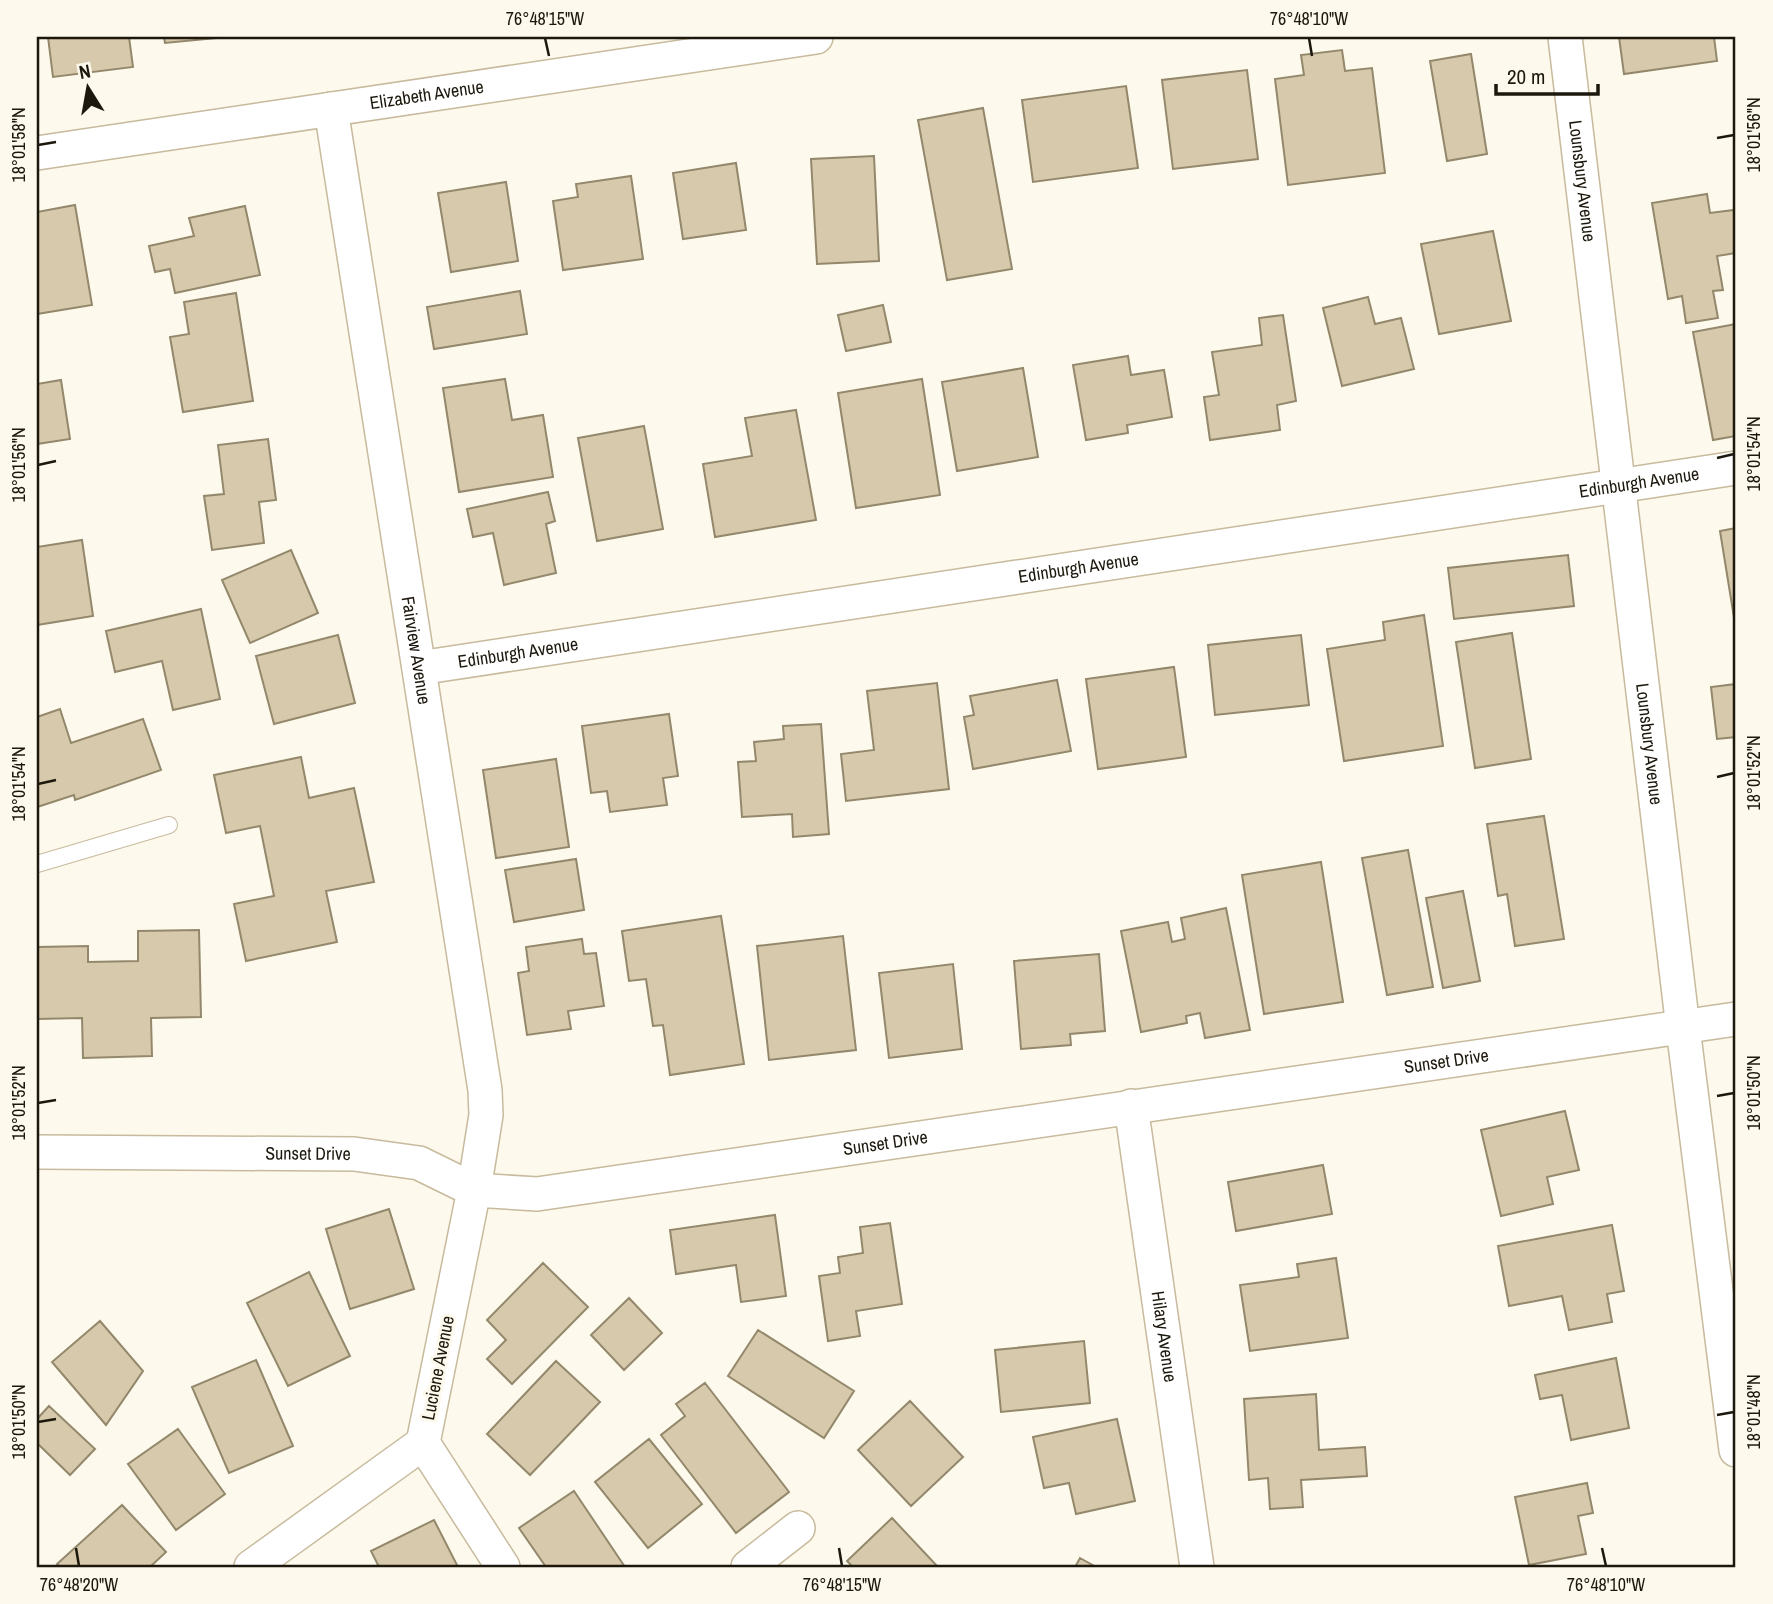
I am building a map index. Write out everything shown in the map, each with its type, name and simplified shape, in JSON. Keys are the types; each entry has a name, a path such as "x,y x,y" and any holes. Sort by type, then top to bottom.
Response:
{"street":[{"name":"Elizabeth Avenue","path":"37,153 816,37"},
{"name":"Lounsbury Avenue","path":"1564,37 1736,1450"},
{"name":"Fairview Avenue","path":"331,109 485,1090 486,1115 474,1190"},
{"name":"Edinburgh Avenue","path":"419,668 1736,468"},
{"name":"Sunset Drive","path":"37,1152 354,1154 419,1163 474,1190 537,1194 1736,1019"},
{"name":"Hilary Avenue","path":"1132,1106 1197,1567"},
{"name":"Luciene Avenue","path":"474,1190 423,1443 503,1567"},
{"path":"251,1567 423,1443"},
{"path":"748,1567 798,1528"}],"lane":[{"path":"37,864 169,825"}],"building":[{"path":"48,37 129,37 133,67 53,77"},
{"path":"164,37 227,37 165,43"},
{"path":"1619,37 1714,37 1717,61 1624,74"},
{"path":"1342,50 1345,71 1372,68 1385,173 1288,185 1275,79 1304,75 1301,55"},
{"path":"1471,54 1487,154 1447,161 1430,61"},
{"path":"1247,70 1258,159 1173,169 1162,80"},
{"path":"1126,86 1138,168 1033,182 1022,100"},
{"path":"983,108 1012,269 947,280 918,120"},
{"path":"874,156 879,261 817,264 811,159"},
{"path":"736,163 746,230 683,239 673,173"},
{"path":"631,176 643,259 563,270 553,201 578,197 576,184"},
{"path":"506,182 518,261 451,272 438,193"},
{"path":"1707,194 1710,213 1734,210 1736,253 1717,256 1723,290 1713,291 1718,318 1686,323 1682,296 1668,299 1652,203"},
{"path":"75,205 92,305 37,314 37,212"},
{"path":"245,206 260,275 175,293 170,269 155,272 149,246 194,236 189,218"},
{"path":"1493,231 1511,321 1439,334 1421,244"},
{"path":"520,291 527,334 434,349 427,307"},
{"path":"236,293 253,401 183,412 170,337 189,334 184,302"},
{"path":"1368,297 1375,324 1401,318 1414,369 1342,386 1323,308"},
{"path":"883,305 891,342 846,351 838,315"},
{"path":"1283,315 1296,401 1277,405 1280,430 1210,440 1204,397 1219,395 1212,352 1262,345 1259,318"},
{"path":"1736,324 1736,436 1713,440 1693,332"},
{"path":"1128,356 1131,375 1164,370 1172,417 1127,425 1128,433 1086,440 1073,365"},
{"path":"1023,368 1038,457 957,471 942,382"},
{"path":"505,379 512,420 543,415 553,477 459,492 443,388"},
{"path":"922,379 940,495 856,508 838,393"},
{"path":"61,380 70,439 37,444 37,384"},
{"path":"796,410 816,520 715,537 703,464 752,456 745,418"},
{"path":"644,426 663,529 597,541 578,438"},
{"path":"268,439 276,500 259,502 264,543 212,550 204,496 224,494 218,445"},
{"path":"548,492 555,521 546,524 556,573 504,585 493,533 473,537 467,509"},
{"path":"1736,528 1736,630 1720,531"},
{"path":"82,540 93,616 37,625 37,547"},
{"path":"291,550 318,613 250,643 222,580"},
{"path":"1568,555 1574,606 1454,619 1448,568"},
{"path":"201,609 220,699 173,710 162,661 115,672 106,631"},
{"path":"1424,615 1443,746 1344,761 1327,649 1385,640 1383,622"},
{"path":"1512,633 1531,759 1475,768 1456,642"},
{"path":"338,635 355,703 274,724 256,656"},
{"path":"1301,635 1309,705 1215,715 1208,645"},
{"path":"1174,667 1186,757 1098,769 1086,679"},
{"path":"1057,680 1071,751 973,769 964,717 974,715 970,696"},
{"path":"937,683 949,789 846,801 841,754 874,750 867,691"},
{"path":"1736,684 1736,737 1717,739 1711,687"},
{"path":"60,709 71,743 143,719 161,770 75,800 74,795 37,807 37,717"},
{"path":"669,714 678,776 663,778 667,805 610,812 607,791 591,793 582,726"},
{"path":"821,724 829,834 793,837 792,814 742,817 738,762 756,761 754,742 784,739 783,726"},
{"path":"301,757 309,798 354,788 374,882 326,891 337,942 246,961 234,904 274,896 260,826 226,833 214,775"},
{"path":"556,759 569,847 496,858 483,770"},
{"path":"1544,816 1564,939 1515,946 1507,894 1498,896 1487,824"},
{"path":"1408,850 1433,987 1387,995 1362,858"},
{"path":"576,859 584,910 514,922 505,870"},
{"path":"1321,862 1343,1002 1264,1014 1242,875"},
{"path":"1463,891 1480,981 1443,988 1426,898"},
{"path":"1226,908 1250,1030 1205,1038 1200,1013 1186,1016 1187,1023 1141,1032 1121,931 1168,922 1172,942 1185,939 1181,918"},
{"path":"721,916 744,1064 670,1075 663,1025 653,1026 646,979 629,981 622,931"},
{"path":"199,930 201,1017 151,1018 152,1056 83,1058 82,1018 37,1019 37,947 88,946 88,962 138,961 138,931"},
{"path":"843,936 856,1050 769,1060 757,946"},
{"path":"582,939 584,954 596,953 604,1006 568,1011 571,1029 527,1035 518,973 529,971 526,947"},
{"path":"1099,954 1105,1031 1070,1034 1071,1045 1021,1049 1014,961"},
{"path":"953,964 962,1049 889,1058 879,973"},
{"path":"1565,1111 1579,1170 1547,1177 1553,1204 1501,1216 1481,1130"},
{"path":"1323,1165 1332,1214 1236,1231 1228,1182"},
{"path":"389,1209 414,1289 350,1309 326,1229"},
{"path":"775,1215 786,1296 741,1302 736,1265 676,1274 670,1230"},
{"path":"890,1223 902,1304 856,1311 860,1336 828,1341 819,1276 840,1273 838,1257 863,1253 860,1227"},
{"path":"1612,1225 1624,1291 1607,1294 1612,1322 1569,1330 1562,1296 1509,1306 1498,1246"},
{"path":"1336,1258 1348,1338 1250,1351 1240,1285 1299,1277 1297,1264"},
{"path":"543,1263 588,1307 512,1384 487,1359 506,1340 487,1320"},
{"path":"309,1272 350,1356 288,1386 247,1303"},
{"path":"629,1298 662,1333 624,1370 591,1335"},
{"path":"100,1321 143,1371 106,1425 52,1362"},
{"path":"758,1330 854,1391 824,1438 728,1376"},
{"path":"1084,1341 1090,1403 1001,1412 995,1350"},
{"path":"1616,1358 1629,1428 1571,1440 1562,1395 1540,1399 1535,1375"},
{"path":"256,1360 293,1446 229,1473 192,1387"},
{"path":"556,1361 600,1402 530,1475 487,1434"},
{"path":"705,1383 789,1492 736,1533 661,1435 685,1416 676,1404"},
{"path":"1316,1394 1319,1450 1365,1447 1367,1476 1301,1480 1303,1507 1270,1509 1268,1478 1249,1480 1244,1399"},
{"path":"910,1401 963,1457 911,1506 858,1450"},
{"path":"49,1406 95,1449 70,1475 37,1443 37,1419"},
{"path":"1117,1419 1135,1501 1076,1514 1069,1483 1044,1488 1033,1437"},
{"path":"178,1429 225,1494 176,1530 128,1464"},
{"path":"649,1439 702,1504 648,1548 595,1482"},
{"path":"1587,1483 1593,1513 1578,1516 1586,1554 1529,1565 1515,1497"},
{"path":"574,1491 625,1567 546,1567 519,1528"},
{"path":"122,1505 166,1552 150,1567 60,1567 57,1564"},
{"path":"892,1518 938,1567 853,1567 847,1561"},
{"path":"434,1520 458,1567 379,1567 371,1551"},
{"path":"1080,1558 1096,1567 1075,1567"}]}
